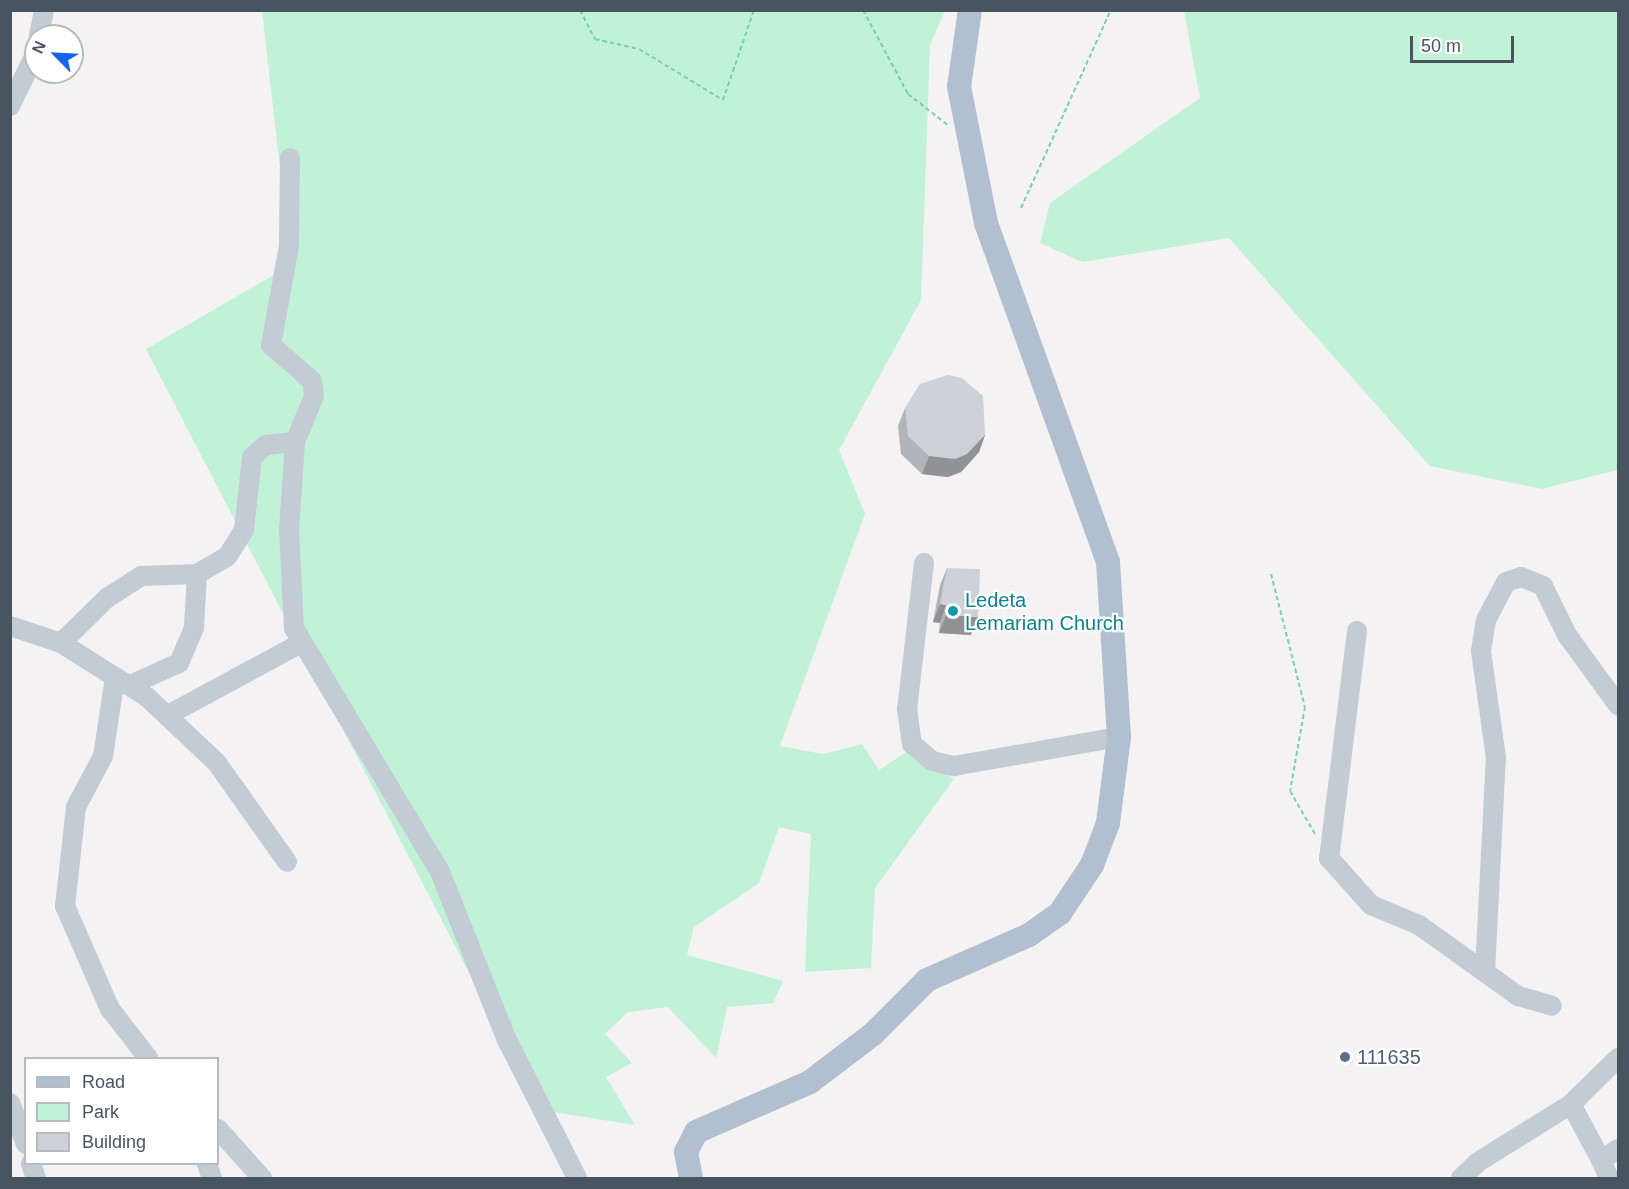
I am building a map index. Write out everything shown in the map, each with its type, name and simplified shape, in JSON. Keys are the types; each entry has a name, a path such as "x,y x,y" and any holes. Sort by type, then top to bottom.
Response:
{"main road":[{"path":"691,1179 686,1152 696,1132 810,1082 873,1034 927,980 1029,935 1060,913 1092,865 1108,823 1119,737 1108,562 1003,278 967,135 959,87 970,10"}],"street":[{"path":"10,106 24,77"},
{"path":"290,158 290,246 271,345 312,381 314,396 295,442 289,530 292,613 301,643 440,872 507,1040 577,1179"},
{"path":"62,643 107,598 141,576 197,574 227,556 244,530 252,457 266,445 295,442"},
{"path":"924,563 907,710 912,744 932,761 954,766 1119,737"},
{"path":"122,681 178,663 194,627 197,574"},
{"path":"1485,972 1496,758 1481,651 1486,620 1506,582 1521,577 1543,586 1567,635 1618,705"},
{"path":"10,626 62,643 122,681 168,715 217,763 287,862"},
{"path":"1357,631 1329,858 1371,905 1419,925 1518,996 1552,1006"},
{"path":"168,715 301,643"},
{"path":"122,681 103,756 76,807 64,906 110,1009 146,1057"},
{"path":"1461,1179 1478,1161 1570,1104 1618,1058"},
{"path":"10,1103 24,1139"},
{"path":"1570,1104 1609,1179"},
{"path":"219,1130 262,1179"},
{"path":"1601,1160 1618,1149"}],"path":[{"path":"580,10 595,39 639,49 723,100 754,10"},
{"path":"863,10 908,94 936,120 967,135"},
{"path":"1021,208 1111,10"},
{"path":"1271,574 1305,707 1290,791 1329,858"}],"green space":[{"path":"262,11 945,11 930,45 921,300 839,450 865,514 780,746 823,754 862,744 879,770 908,751 954,779 875,888 871,968 805,972 811,834 779,827 759,883 694,927 687,955 783,981 773,1003 727,1007 716,1058 668,1007 628,1012 605,1034 632,1063 606,1077 635,1125 540,1110 146,349 291,265"},
{"path":"1184,11 1618,11 1618,470 1542,489 1430,466 1229,238 1082,262 1040,243 1050,203 1200,98"}],"building":[{"path":"948,375 962,378 983,396 985,435 967,454 955,459 929,456 908,436 905,408 920,384"},
{"path":"947,568 980,569 978,617 946,615 946,605 940,604"}],"place":[{"name":"Ledeta Lemariam Church","path":"953,611"},
{"name":"111635","path":"1345,1057"}]}
